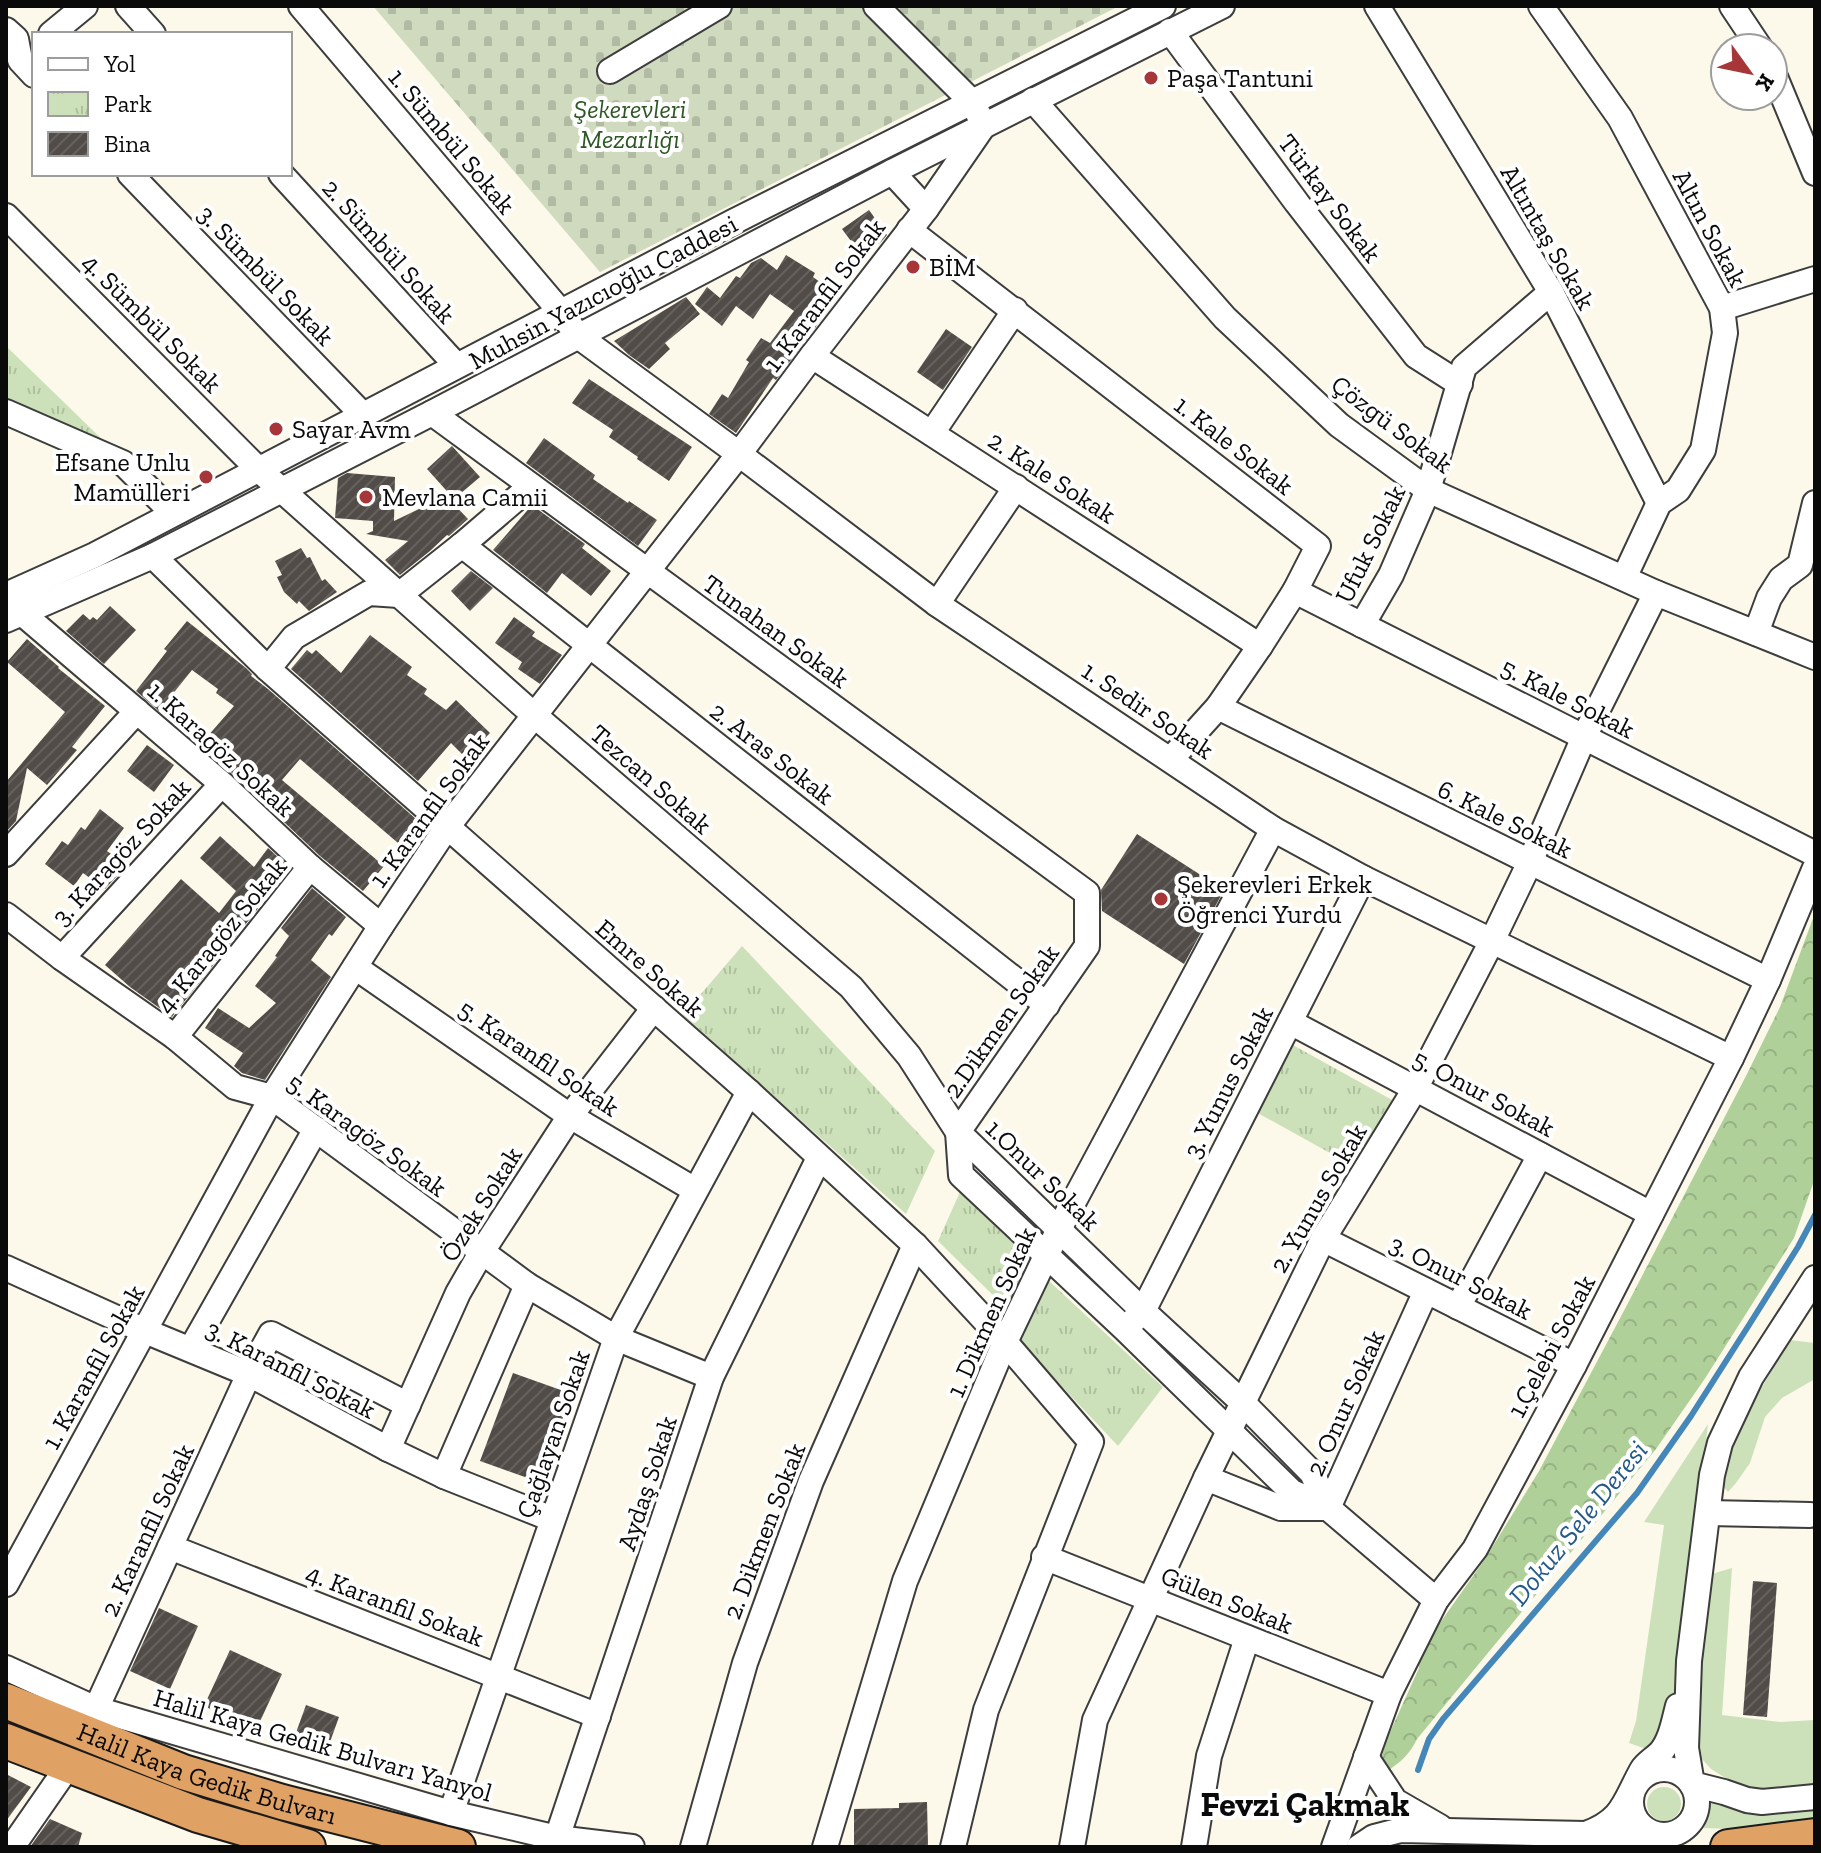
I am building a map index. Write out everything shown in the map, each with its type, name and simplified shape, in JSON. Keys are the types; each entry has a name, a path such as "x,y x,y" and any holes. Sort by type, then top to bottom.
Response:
{"highway":[{"name":"Halil Kaya Gedik Bulvarı","path":"6,1701 183,1772 282,1802 458,1847"},
{"name":"Halil Kaya Gedik Bulvarı","path":"6,1741 198,1815 308,1847"},
{"path":"1728,1847 1815,1836"}],"street":[{"path":"53,32 85,6"},
{"path":"128,6 151,32"},
{"name":"1. Sümbül Sokak","path":"301,6 578,336"},
{"path":"610,71 719,6"},
{"path":"876,6 972,102 984,125"},
{"name":"Muhsin Yazıcıoğlu Caddesi","path":"6,595 95,555 733,222 1163,6"},
{"name":"Muhsin Yazıcıoğlu Caddesi","path":"14,617 153,556 282,491 892,172 1222,6"},
{"name":"Altıntaş Sokak","path":"1377,6 1551,292 1659,503"},
{"name":"Altın Sokak","path":"1541,6 1620,118 1722,308 1725,333 1703,450 1678,490 1659,503 1624,578"},
{"path":"1732,6 1749,32"},
{"path":"6,30 16,39 23,63"},
{"name":"Türkay Sokak","path":"1170,31 1297,203 1416,356 1460,384"},
{"name":"Çözgü Sokak","path":"1033,100 1225,318 1339,425 1428,490 1656,593 1815,657"},
{"path":"1789,110 1815,173"},
{"name":"1. Karanfil Sokak","path":"6,1584 272,1097 447,827 739,454 926,209 984,125"},
{"path":"892,172 926,209"},
{"name":"3. Sümbül Sokak","path":"132,176 362,414"},
{"name":"2. Sümbül Sokak","path":"283,176 456,365"},
{"name":"4. Sümbül Sokak","path":"6,216 282,491"},
{"name":"1. Kale Sokak","path":"909,230 1318,546 1295,591 1218,707 1171,759"},
{"path":"1722,308 1815,279"},
{"name":"Ufuk Sokak","path":"1362,625 1391,575 1428,490 1464,367 1551,292"},
{"path":"932,433 1015,310"},
{"name":"1. Sedir Sokak","path":"578,336 937,604 1273,829 1363,878 1731,1058"},
{"name":"2. Kale Sokak","path":"812,356 1260,646"},
{"path":"6,412 123,463 173,513"},
{"name":"Tunahan Sokak","path":"432,413 1087,893"},
{"path":"268,669 294,637 369,593 399,595 531,486"},
{"path":"937,604 1016,487"},
{"name":"Tezcan Sokak","path":"282,491 534,715 851,987 909,1056 958,1132"},
{"path":"1756,633 1769,598 1781,579 1800,565 1815,503"},
{"name":"2. Aras Sokak","path":"462,545 1047,1005"},
{"name":"Emre Sokak","path":"153,556 268,669 749,1092 915,1245 1005,1342 1091,1442 1044,1557"},
{"name":"5. Kale Sokak","path":"1295,591 1815,854"},
{"name":"2. Yunus Sokak","path":"1072,1847 1095,1720 1206,1478 1323,1239 1415,1089 1492,941 1584,737 1656,593"},
{"name":"1. Karagöz Sokak","path":"14,617 137,711 222,784 310,867 381,926"},
{"name":"6. Kale Sokak","path":"1218,707 1768,980"},
{"path":"6,854 137,711"},
{"name":"3. Karagöz Sokak","path":"62,958 222,784"},
{"name":"1. Dikmen Sokak","path":"825,1847 905,1581 1005,1342 1059,1229 1273,829"},
{"name":"4. Karagöz Sokak","path":"175,1037 310,867"},
{"name":"1.Çelebi Sokak","path":"1334,1847 1389,1694 1436,1600 1475,1549 1574,1365 1731,1058 1815,868"},
{"name":"3. Yunus Sokak","path":"1125,1329 1143,1311 1363,878"},
{"name":"2.Dikmen Sokak","path":"958,1132 1087,946 1087,893"},
{"name":"5. Karagöz Sokak","path":"6,915 175,1037 235,1087 272,1097 527,1285 616,1338 711,1377"},
{"name":"5. Karanfil Sokak","path":"355,967 570,1116 695,1190"},
{"name":"Özek Sokak","path":"388,1449 458,1293 481,1253 570,1116 654,1008"},
{"name":"5. Onur Sokak","path":"1290,1022 1651,1214"},
{"name":"Çağlayan Sokak","path":"451,1813 616,1338 749,1092"},
{"path":"191,1349 316,1129"},
{"name":"1.Onur Sokak","path":"958,1132 1242,1402 1312,1473 1328,1508"},
{"name":"1.Onur Sokak","path":"958,1132 961,1175 1292,1492 1328,1508 1436,1600"},
{"path":"1458,1307 1540,1155"},
{"name":"Aydaş Sokak","path":"557,1838 711,1377 819,1158"},
{"name":"3. Onur Sokak","path":"1323,1239 1574,1365"},
{"name":"2. Dikmen Sokak","path":"693,1847 745,1663 811,1481 915,1245"},
{"name":"3. Karanfil Sokak","path":"6,1268 249,1374 444,1476 552,1519"},
{"path":"1358,1847 1374,1837 1401,1830 1671,1835 1689,1824 1695,1815 1697,1794 1692,1784 1686,1748 1689,1661 1712,1475 1720,1443 1751,1377 1815,1278"},
{"path":"444,1476 527,1285"},
{"name":"2. Onur Sokak","path":"1206,1478 1281,1508 1328,1508 1426,1291"},
{"name":"2. Karanfil Sokak","path":"96,1709 249,1374 271,1334 408,1405"},
{"path":"1708,1513 1810,1515"},
{"name":"4. Karanfil Sokak","path":"170,1547 598,1716"},
{"path":"953,1847 986,1710 1044,1557"},
{"name":"Gülen Sokak","path":"1044,1557 1389,1694"},
{"path":"1194,1847 1209,1756 1247,1638"},
{"path":"1586,1834 1603,1827 1617,1816 1644,1767 1663,1751 1672,1731 1689,1661"},
{"name":"Halil Kaya Gedik Bulvarı Yanyol","path":"6,1668 96,1709 451,1813 557,1838 632,1847"},
{"path":"1366,1757 1395,1801 1449,1832"},
{"path":"1358,1847 1366,1757"},
{"path":"12,1847 69,1765"},
{"path":"1660,1835 1651,1833 1637,1821 1631,1804 1635,1787 1646,1774 1663,1769 1680,1772 1692,1784 1762,1802 1815,1797"}],"green space":[{"name":"Şekerevleri Mezarlığı","path":"373,6 1119,6 600,272"},
{"path":"6,346 111,448 9,401 6,397"},
{"path":"1815,913 1815,1178 1794,1238 1704,1380 1656,1449 1408,1753 1387,1771 1382,1755 1419,1668 1419,1661 1435,1630 1485,1559 1539,1471 1627,1305 1780,1007"},
{"path":"742,946 935,1151 906,1214 683,1015"},
{"path":"1291,1044 1394,1101 1357,1168 1254,1111"},
{"path":"960,1192 1033,1256 1008,1310 938,1241"},
{"path":"1048,1280 1163,1387 1118,1446 1018,1340"},
{"path":"1790,1340 1815,1343 1815,1379 1782,1398 1765,1417 1750,1463 1728,1492 1724,1487 1723,1475 1728,1458 1748,1414"},
{"path":"1708,1424 1678,1689 1652,1751 1629,1743 1636,1721 1664,1525 1644,1522"},
{"path":"1732,1568 1722,1715 1780,1722 1815,1720 1815,1786 1771,1793 1732,1782 1711,1769 1702,1759 1693,1733 1708,1575"},
{"path":"1664,1787 1676,1792 1681,1804 1676,1816 1664,1821 1652,1816 1647,1804 1652,1792"},
{"path":"1713,1799 1763,1813 1784,1814 1815,1808 1815,1821 1732,1829 1702,1828"}],"building":[{"path":"869,210 887,235 862,256 842,229"},
{"path":"786,255 815,273 813,277 839,296 776,380 773,378 736,433 709,414 722,394 728,398 749,362 746,360 761,338 770,343 794,311 770,294 753,319 736,306 722,326 695,304 707,287 720,298 736,276 740,278 751,263 761,258 777,270"},
{"path":"686,297 700,314 665,343 670,349 649,369 614,341"},
{"path":"946,329 972,347 943,390 917,372"},
{"path":"589,379 692,447 669,481 609,437 613,430 572,403"},
{"path":"544,438 595,475 593,479 657,520 638,546 526,463"},
{"path":"452,446 480,477 454,499 427,469"},
{"path":"347,473 395,477 394,521 446,496 468,519 400,575 385,560 408,541 366,534 373,531 373,521 335,518 338,478"},
{"path":"532,505 585,544 582,548 611,571 591,596 562,573 547,593 493,550"},
{"path":"301,548 307,558 310,557 322,581 325,579 337,592 309,611 284,592 277,577 282,575 275,561"},
{"path":"471,571 493,588 470,611 451,591"},
{"path":"110,606 136,630 104,664 66,631 83,614 90,620 93,617 97,620"},
{"path":"514,617 535,632 532,636 562,655 540,684 518,669 522,662 495,643"},
{"path":"187,621 246,668 251,676 416,819 398,843 300,759 282,780 384,866 363,891 320,856 200,745 234,706 216,693 218,689 192,670 159,711 136,691"},
{"path":"370,635 412,667 407,675 427,689 424,694 446,710 456,700 490,733 466,758 451,743 418,781 291,669 307,650 312,654 316,650 341,673"},
{"path":"27,639 105,706 72,747 77,750 47,785 27,768 16,821 6,832 6,782 65,712 7,662"},
{"path":"147,745 174,765 154,792 127,771"},
{"path":"100,809 124,828 107,851 127,865 105,889 83,873 74,886 45,864 62,841 68,845 81,827 85,830"},
{"name":"Şekerevleri Erkek Öğrenci Yurdu","path":"1137,834 1224,890 1184,964 1102,911 1101,890"},
{"path":"220,836 254,867 268,848 290,868 172,1017 105,965 181,879 219,913 236,891 200,858"},
{"path":"312,888 346,917 332,936 329,934 311,960 331,977 265,1080 242,1073 234,1066 243,1053 205,1028 218,1008 249,1028 276,1003 255,986 289,936 281,928"},
{"path":"513,1373 572,1394 539,1482 480,1461"},
{"path":"1753,1581 1777,1583 1767,1717 1743,1715"},
{"path":"159,1608 198,1626 170,1689 130,1671"},
{"path":"230,1650 282,1674 256,1730 204,1706"},
{"path":"306,1705 339,1717 326,1753 293,1741"},
{"path":"6,1774 31,1787 6,1821"},
{"path":"927,1802 928,1845 854,1847 854,1809 899,1808 899,1803"},
{"path":"50,1819 82,1833 78,1847 30,1847"}],"waterway":[{"name":"Dokuz Sele Deresi","path":"1418,1770 1429,1739 1443,1719 1637,1493 1691,1416 1815,1215"}],"place":[{"name":"Paşa Tantuni","path":"1151,78"},
{"name":"BİM","path":"913,267"},
{"name":"Sayar Avm","path":"276,429"},
{"name":"Efsane Unlu Mamülleri","path":"206,477"},
{"name":"Mevlana Camii","path":"366,497"},
{"name":"Şekerevleri Erkek Öğrenci Yurdu","path":"1161,899"}],"district":[{"name":"Fevzi Çakmak","path":"1305,1804"}]}
